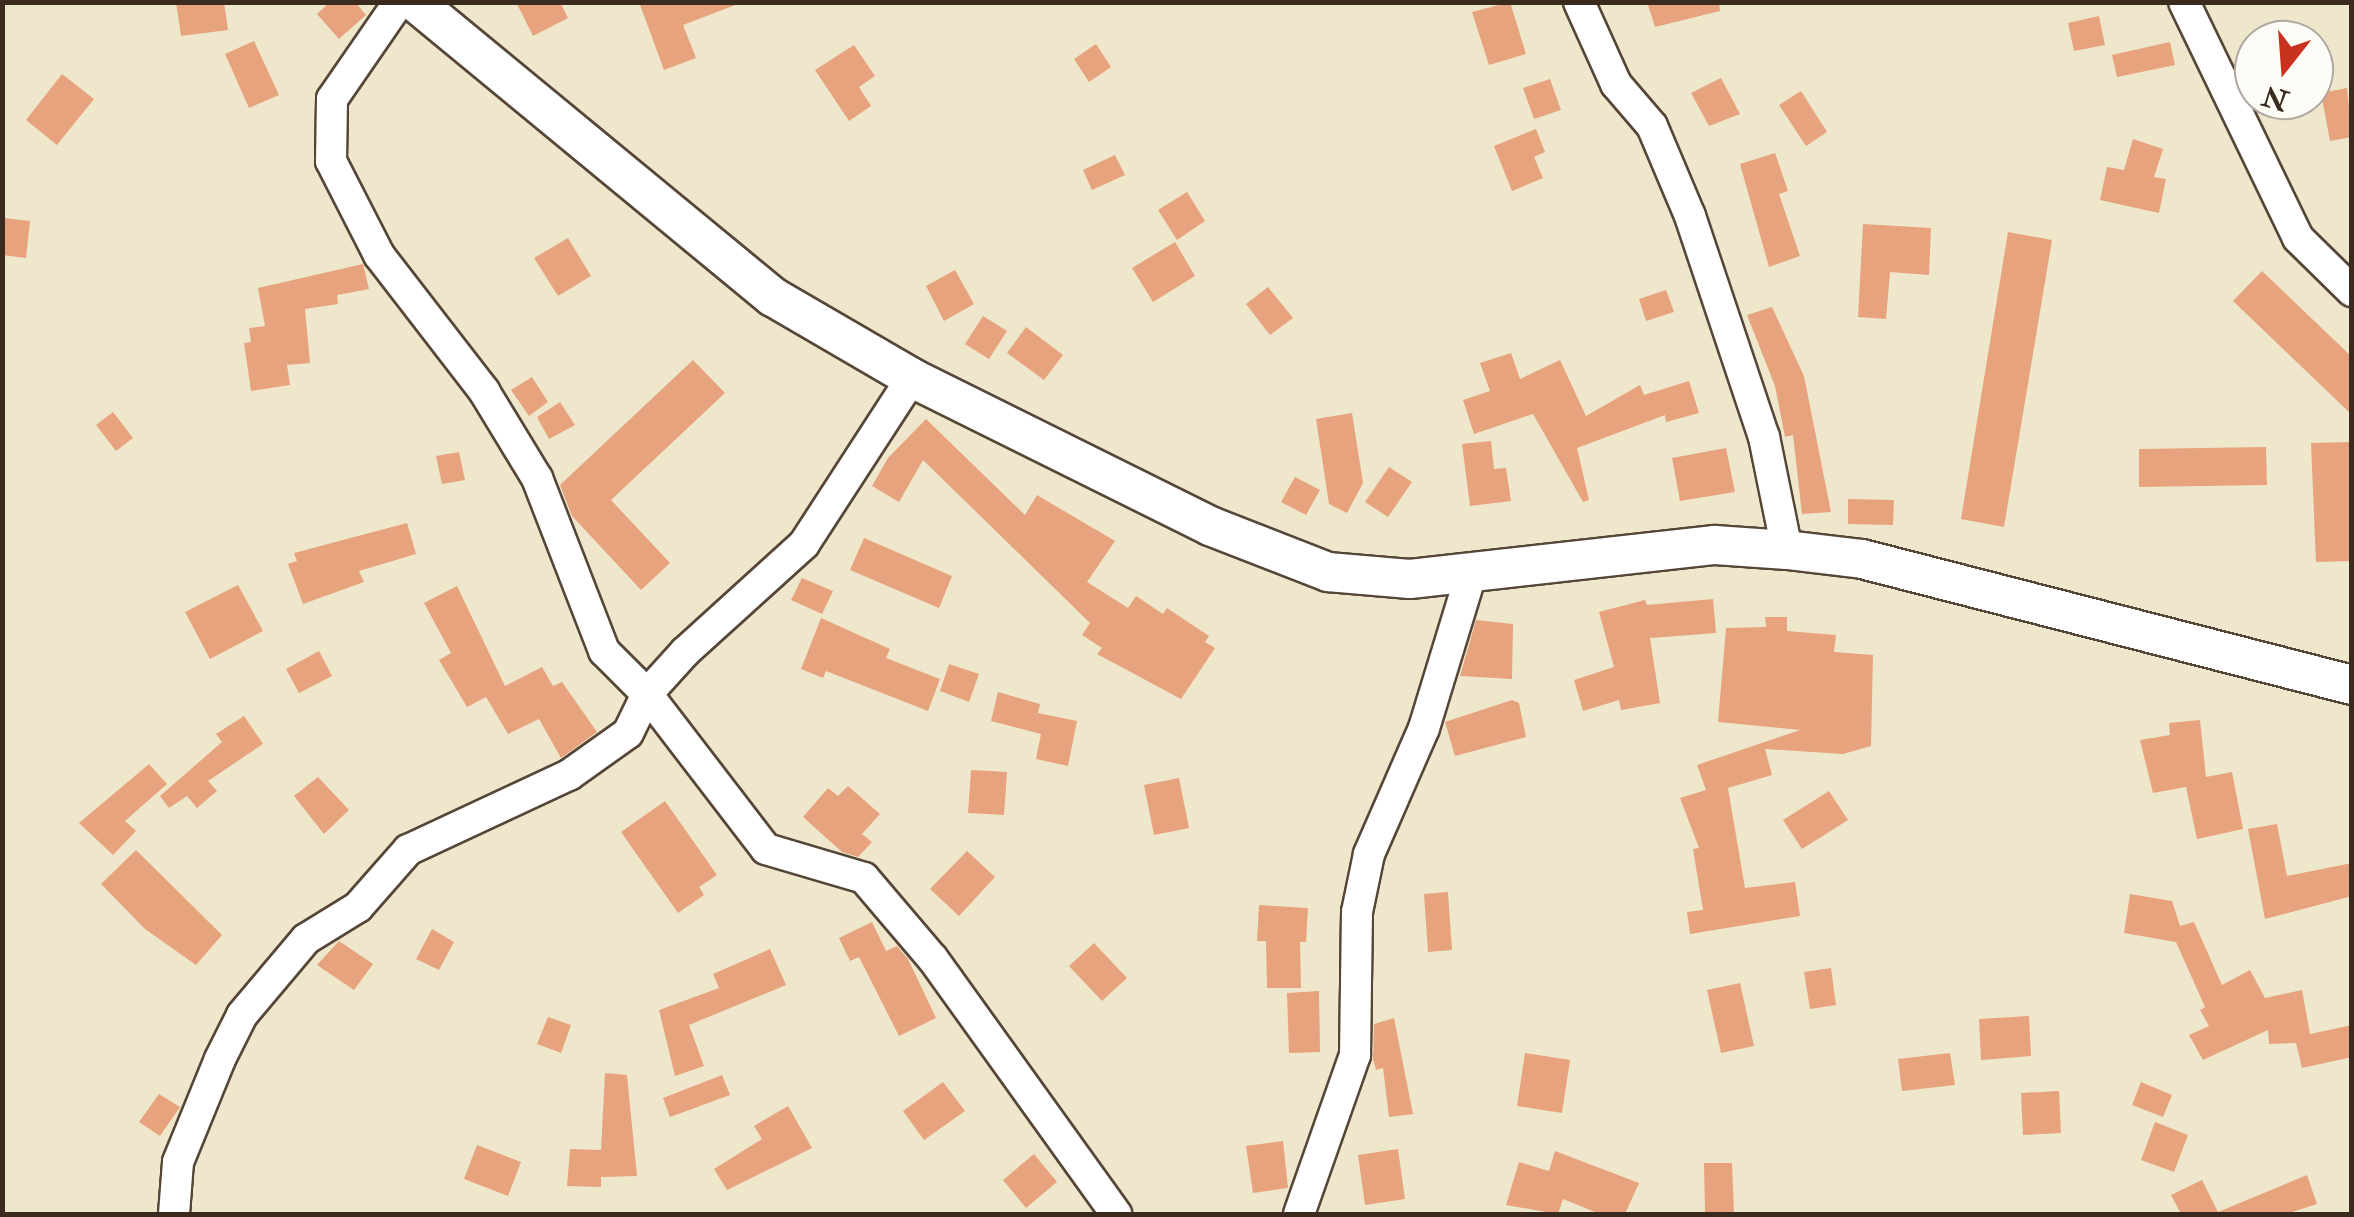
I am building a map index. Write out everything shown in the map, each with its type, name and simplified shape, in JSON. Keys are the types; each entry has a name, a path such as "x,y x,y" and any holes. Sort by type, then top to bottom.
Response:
{"main road":[{"path":"414,2 774,297 912,378 1210,526 1328,572 1410,579 1715,545 1787,550 1862,560 2352,686"}],"street":[{"path":"399,2 332,99 332,160 379,255 484,390 537,478 604,651 647,694 766,849 864,878 933,960 1116,1214"},
{"path":"1579,2 1616,84 1652,126 1690,216 1764,436 1787,550"},
{"path":"2184,2 2298,238 2352,291"},
{"path":"174,1214 178,1162 220,1059 242,1015 306,939 358,907 408,850 605,755 628,734 647,694 804,544 912,378"},
{"path":"1299,1214 1355,1055 1356,912 1370,854 1392,788 1424,728 1472,571"}],"building":[{"path":"176,2 224,2 228,30 181,36"},
{"path":"330,2 355,2 366,15 339,39 317,14"},
{"path":"516,2 560,2 568,18 533,36"},
{"path":"639,2 738,4 683,25 696,58 664,70"},
{"path":"1510,2 1526,54 1489,65 1472,12"},
{"path":"1647,2 1719,2 1720,11 1655,27"},
{"path":"2099,16 2105,45 2074,51 2068,23"},
{"path":"254,41 279,95 249,108 225,54"},
{"path":"2170,42 2175,65 2117,77 2112,55"},
{"path":"1096,44 1111,67 1089,82 1074,59"},
{"path":"854,45 875,76 859,87 871,106 849,121 815,70"},
{"path":"62,74 94,99 57,145 26,120"},
{"path":"1721,78 1740,114 1709,126 1691,93"},
{"path":"1550,79 1561,110 1534,119 1523,88"},
{"path":"2347,88 2352,137 2330,141 2326,120 2334,120 2334,90"},
{"path":"1801,91 1827,132 1806,146 1779,105"},
{"path":"1536,129 1545,152 1534,157 1543,178 1512,191 1494,146"},
{"path":"2133,139 2163,149 2154,177 2166,179 2159,213 2100,200 2107,167 2124,170"},
{"path":"1775,153 1788,191 1779,194 1800,256 1769,267 1740,164"},
{"path":"1115,155 1125,175 1092,190 1083,170"},
{"path":"1187,192 1205,221 1177,240 1158,210"},
{"path":"4,218 30,221 26,258 2,255"},
{"path":"1863,224 1931,228 1929,275 1890,272 1886,319 1858,317"},
{"path":"2008,232 2052,240 2004,527 1961,519"},
{"path":"568,238 591,276 558,296 534,258"},
{"path":"1175,242 1195,276 1153,302 1132,268"},
{"path":"363,264 369,289 337,295 338,304 305,309 310,363 287,365 290,385 251,391 244,343 251,342 249,328 265,326 258,288"},
{"path":"955,270 974,304 944,321 926,286"},
{"path":"2262,271 2352,357 2352,415 2233,301"},
{"path":"1268,287 1293,318 1270,335 1246,304"},
{"path":"1666,290 1674,312 1646,321 1639,299"},
{"path":"1772,307 1804,376 1831,512 1802,514 1793,435 1785,437 1775,386 1747,315"},
{"path":"983,316 1007,331 989,359 965,344"},
{"path":"1026,327 1063,355 1044,380 1007,353"},
{"path":"1511,353 1520,379 1560,360 1586,416 1640,385 1644,395 1689,381 1699,413 1666,422 1665,415 1577,448 1589,500 1583,502 1533,414 1474,434 1463,400 1490,391 1480,363"},
{"path":"693,360 725,393 611,500 670,563 641,590 572,516 560,485"},
{"path":"532,377 548,402 529,416 511,390"},
{"path":"560,402 575,425 549,439 537,417"},
{"path":"113,412 133,438 116,451 96,425"},
{"path":"1352,413 1363,483 1347,513 1329,504 1316,419"},
{"path":"926,419 1025,515 1037,495 1115,541 1087,582 1128,608 1136,596 1163,614 1167,608 1209,636 1205,642 1215,648 1181,699 1097,654 1102,648 1082,635 1090,623 923,460 899,502 872,486 888,458"},
{"path":"1491,441 1494,469 1506,468 1511,501 1470,506 1462,444"},
{"path":"2352,442 2352,561 2316,562 2311,443"},
{"path":"2266,447 2267,485 2139,487 2139,449"},
{"path":"1726,448 1735,492 1680,501 1672,458"},
{"path":"459,452 465,480 442,484 436,456"},
{"path":"1389,467 1412,482 1388,517 1365,502"},
{"path":"1295,477 1320,490 1306,515 1281,502"},
{"path":"1848,499 1894,500 1893,525 1848,524"},
{"path":"407,523 416,554 359,571 364,582 303,604 288,564 297,561 294,553"},
{"path":"864,538 952,576 939,608 850,570"},
{"path":"802,578 833,591 822,614 791,600"},
{"path":"238,585 263,631 210,659 185,612"},
{"path":"457,586 505,686 542,667 553,686 562,682 597,732 561,758 539,719 508,734 486,697 467,707 439,660 451,653 424,603"},
{"path":"1713,599 1716,633 1650,638 1660,703 1621,710 1619,700 1583,711 1574,680 1614,667 1599,612 1645,600 1647,605"},
{"path":"1765,617 1787,617 1787,631 1836,635 1834,652 1873,655 1871,746 1843,754 1765,749 1772,775 1728,788 1745,888 1795,882 1800,916 1690,934 1687,912 1703,910 1693,849 1699,848 1680,798 1706,790 1697,765 1800,730 1718,722 1726,628 1766,627"},
{"path":"821,618 890,649 886,658 940,679 928,711 826,671 823,678 801,669"},
{"path":"1476,620 1513,624 1512,679 1460,676"},
{"path":"319,651 332,676 299,693 286,669"},
{"path":"949,664 979,674 969,702 940,691"},
{"path":"998,692 1040,704 1038,713 1077,721 1068,766 1036,759 1041,734 991,721"},
{"path":"1512,700 1519,703 1526,737 1455,756 1445,722"},
{"path":"244,716 263,744 208,781 217,791 197,808 187,796 169,808 160,796 222,742 216,734"},
{"path":"2200,720 2206,777 2232,772 2243,829 2197,839 2186,787 2153,793 2140,740 2170,735 2169,723"},
{"path":"149,764 167,784 125,821 136,831 113,855 79,823"},
{"path":"971,770 1007,772 1004,815 968,813"},
{"path":"318,777 349,810 324,834 294,796"},
{"path":"1179,778 1189,828 1154,835 1144,785"},
{"path":"848,786 880,814 862,834 872,842 858,857 842,852 803,817 828,788 838,796"},
{"path":"1829,791 1848,820 1802,849 1783,820"},
{"path":"665,801 717,875 699,887 704,895 678,913 621,832"},
{"path":"2277,824 2287,876 2352,863 2352,896 2265,919 2248,829"},
{"path":"136,850 222,935 196,965 145,929 101,884"},
{"path":"967,851 995,877 959,916 930,889"},
{"path":"1448,892 1452,950 1428,952 1424,894"},
{"path":"2130,894 2172,901 2180,926 2194,922 2222,985 2250,970 2265,998 2302,990 2310,1034 2352,1025 2352,1057 2302,1068 2296,1043 2269,1044 2268,1030 2203,1060 2189,1035 2209,1026 2200,1010 2205,1007 2176,942 2124,933"},
{"path":"1259,905 1308,908 1306,942 1300,942 1301,988 1267,988 1266,941 1257,941"},
{"path":"872,922 886,951 897,946 908,959 936,1018 899,1036 859,957 850,961 839,938"},
{"path":"432,929 454,942 439,970 416,959"},
{"path":"339,941 373,964 354,990 317,965"},
{"path":"1094,943 1127,978 1102,1001 1069,966"},
{"path":"770,949 786,985 689,1025 704,1066 675,1076 659,1010 719,988 713,974"},
{"path":"1831,968 1836,1005 1810,1009 1804,972"},
{"path":"1740,983 1754,1046 1721,1053 1707,990"},
{"path":"1319,991 1320,1052 1289,1053 1287,993"},
{"path":"2029,1016 2031,1056 1981,1060 1979,1019"},
{"path":"548,1017 571,1025 561,1053 537,1044"},
{"path":"1394,1018 1413,1114 1389,1117 1383,1068 1376,1070 1373,1059 1374,1024"},
{"path":"1525,1053 1570,1060 1562,1113 1517,1106"},
{"path":"1950,1053 1955,1085 1902,1091 1898,1059"},
{"path":"605,1073 627,1075 637,1176 601,1177 601,1187 567,1186 570,1149 601,1150"},
{"path":"722,1075 730,1095 670,1117 663,1098"},
{"path":"943,1082 965,1111 924,1140 903,1111"},
{"path":"2141,1082 2172,1095 2163,1117 2132,1105"},
{"path":"2059,1091 2061,1133 2023,1135 2021,1093"},
{"path":"159,1094 180,1107 160,1136 139,1122"},
{"path":"788,1106 812,1148 727,1190 714,1169 762,1139 754,1126"},
{"path":"2155,1122 2188,1135 2174,1172 2141,1160"},
{"path":"1283,1141 1288,1188 1253,1193 1246,1146"},
{"path":"477,1145 521,1162 508,1196 464,1179"},
{"path":"1398,1149 1405,1199 1365,1205 1358,1155"},
{"path":"1555,1151 1639,1183 1625,1214 1600,1214 1563,1199 1558,1214 1506,1205 1519,1162 1549,1171"},
{"path":"1034,1154 1057,1182 1026,1208 1003,1180"},
{"path":"1704,1163 1732,1163 1734,1214 1705,1214"},
{"path":"2307,1175 2317,1204 2286,1214 2181,1214 2171,1195 2202,1180 2218,1212"}]}
